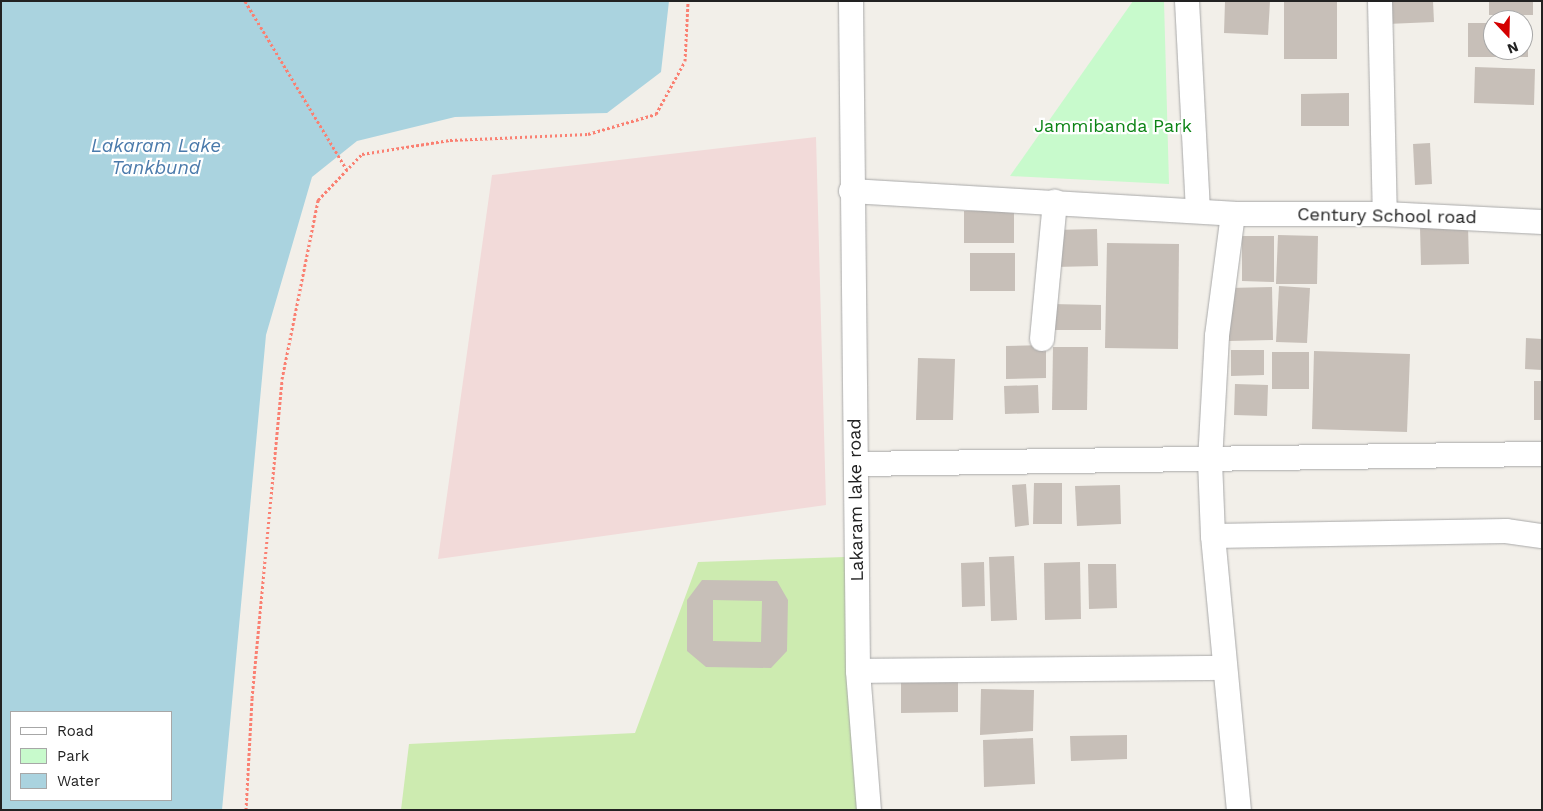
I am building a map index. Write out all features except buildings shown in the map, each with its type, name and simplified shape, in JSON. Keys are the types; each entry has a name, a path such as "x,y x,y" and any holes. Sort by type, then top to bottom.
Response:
{"street":[{"name":"Lakaram lake road","path":"851,1 858,671 869,810"},
{"path":"1187,1 1198,209"},
{"path":"1380,1 1385,214"},
{"name":"Century School road","path":"852,191 1198,209 1233,214 1385,214 1542,222"},
{"path":"1042,340 1055,202"},
{"path":"1233,214 1217,336 1210,461 1212,536 1239,810"},
{"path":"857,464 1210,461 1542,454"},
{"path":"1212,536 1506,531 1542,536"},
{"path":"858,671 1224,668"}],"path":[{"path":"245,1 347,170"},
{"path":"246,810 252,698 282,380 318,200 362,154 450,140 588,134 656,114 685,61 688,1"}],"shaded area":[{"path":"816,137 826,505 438,559 492,175"}],"green space":[{"name":"Jammibanda Park","path":"1133,1 1164,1 1169,184 1010,176"},
{"path":"845,557 862,810 401,810 409,744 635,733 698,562"}],"water":[{"name":"Lakaram Lake Tankbund","path":"1,1 669,1 661,72 607,113 455,117 357,141 312,177 266,335 222,810 1,810"}]}
